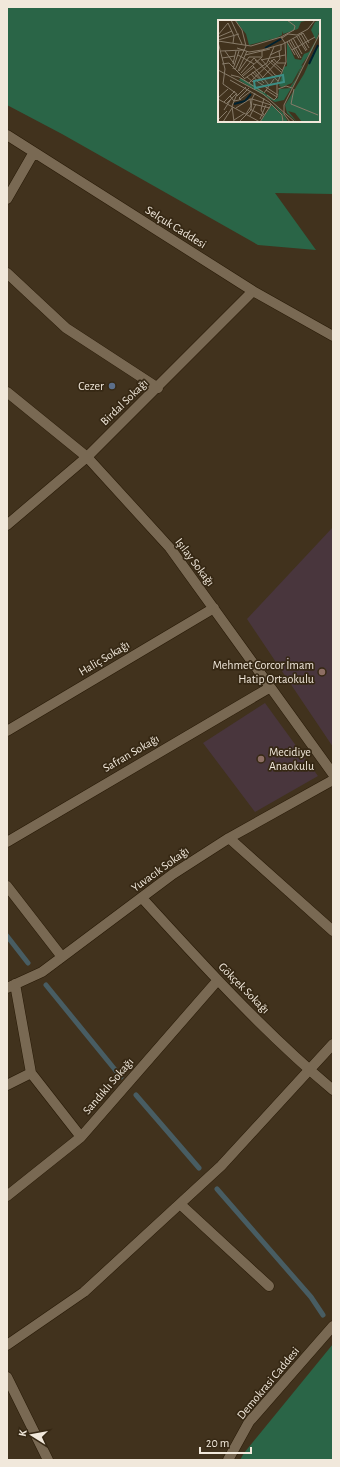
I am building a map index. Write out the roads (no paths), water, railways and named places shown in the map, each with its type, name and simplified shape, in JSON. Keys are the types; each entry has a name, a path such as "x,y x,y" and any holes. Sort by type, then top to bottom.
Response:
{"street":[{"name":"Selçuk Caddesi","path":"7,135 253,291 333,336"},
{"path":"7,199 34,152"},
{"path":"7,273 66,328 158,388"},
{"name":"Birdal Sokağı","path":"7,525 87,457 158,388 253,291"},
{"name":"Işılay Sokağı","path":"7,392 87,457 170,548 214,608 269,688 333,774"},
{"name":"Haliç Sokağı","path":"7,731 214,608"},
{"name":"Safran Sokağı","path":"7,842 269,688"},
{"name":"Yuvacık Sokağı","path":"11,986 42,972 173,874 229,838 333,780"},
{"path":"229,838 333,931"},
{"path":"7,886 62,957"},
{"name":"Gökçek Sokağı","path":"142,898 217,981 308,1070 333,1090"},
{"name":"Sandıklı Sokağı","path":"7,1196 81,1137 217,981"},
{"path":"11,986 31,1073 81,1137"},
{"path":"7,1345 84,1292 180,1204 221,1166 333,1044"},
{"path":"7,1085 31,1073"},
{"path":"180,1204 269,1286"},
{"name":"Demokrasi Caddesi","path":"228,1460 250,1422 333,1326"},
{"path":"7,1377 48,1460"}],"waterway":[{"path":"7,936 28,963"},
{"path":"46,985 121,1077"},
{"path":"136,1095 199,1168"},
{"path":"217,1189 311,1297 323,1315"}],"place":[{"name":"Cezer","path":"112,386"},
{"name":"Mehmet Corcor İmam Hatip Ortaokulu","path":"322,672"},
{"name":"Mecidiye Anaokulu","path":"261,759"}]}
